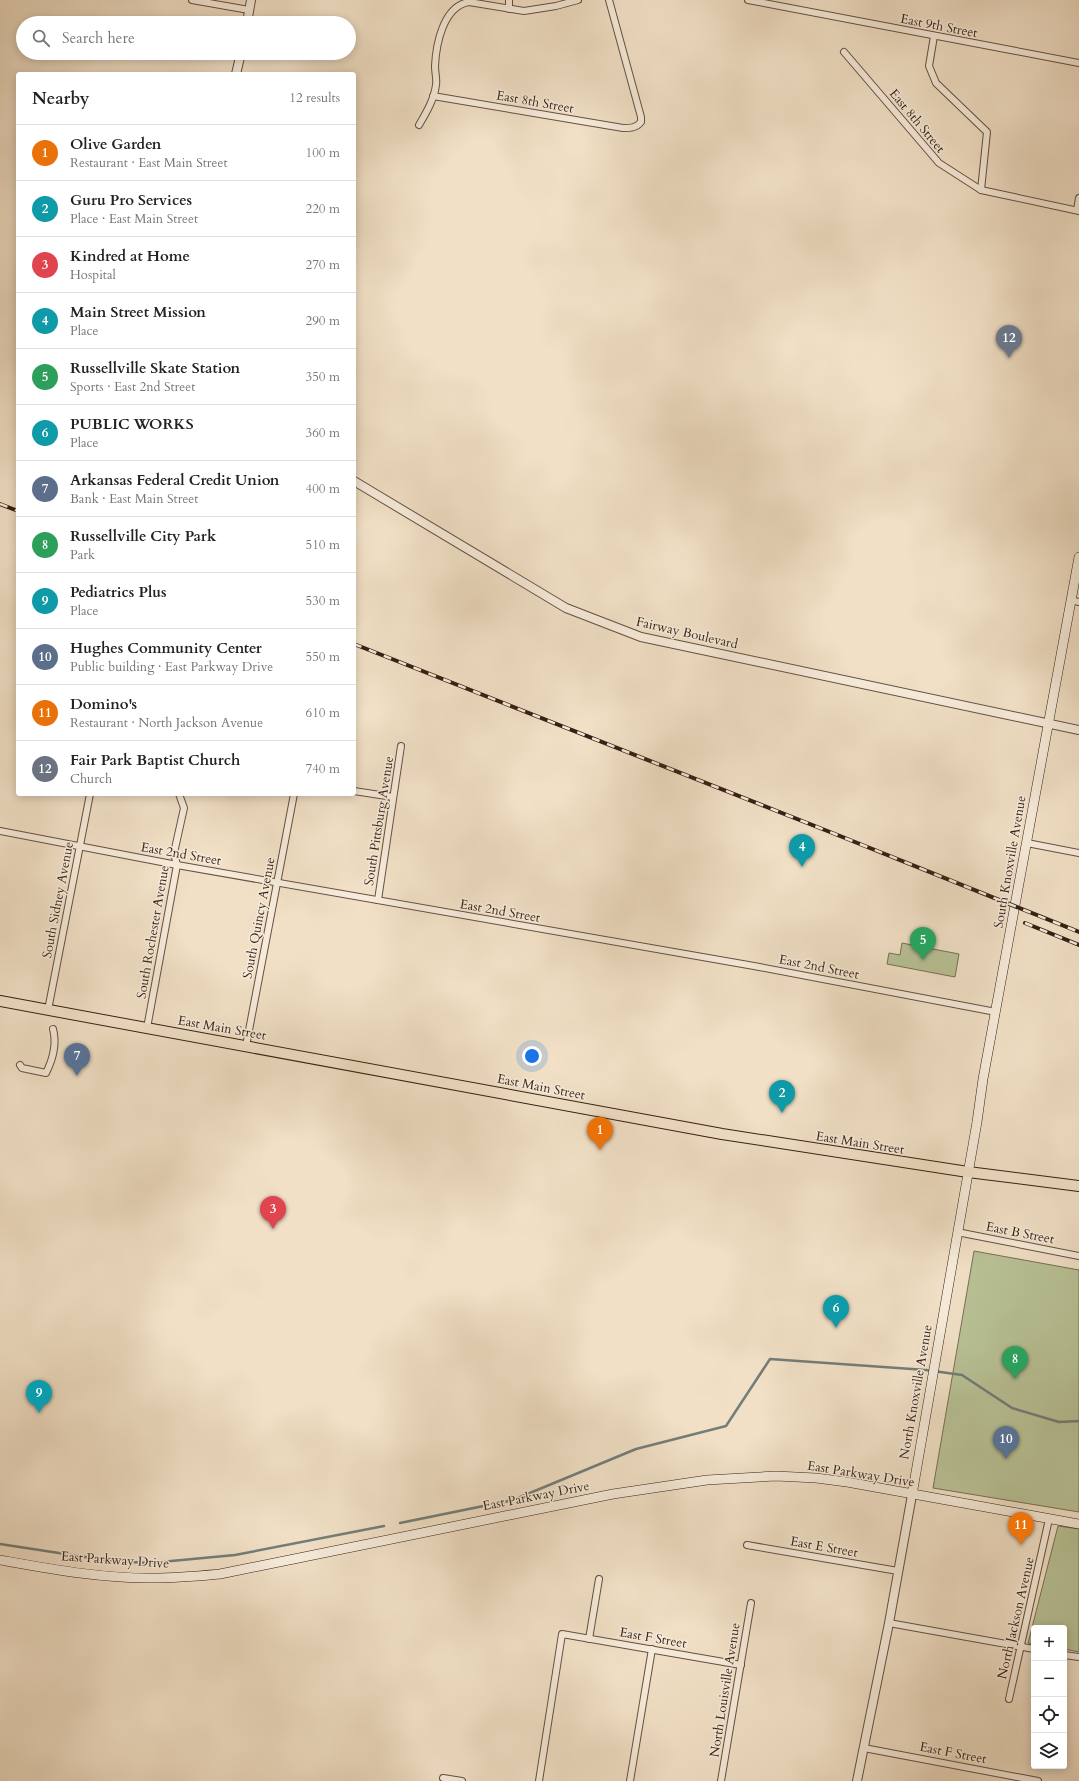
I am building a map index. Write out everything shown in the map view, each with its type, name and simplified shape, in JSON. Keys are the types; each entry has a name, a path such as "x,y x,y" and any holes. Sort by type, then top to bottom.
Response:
{"main road":[{"name":"South Knoxville Avenue","path":"968,1172 1047,724 1075,601 1079,558"},
{"name":"East Main Street","path":"0,1001 722,1134 968,1172 1079,1186"},
{"name":"North Knoxville Avenue","path":"912,1495 968,1172"},
{"name":"East Parkway Drive","path":"0,1560 85,1574 140,1578 185,1577 220,1574 613,1494 707,1480 776,1476 816,1478 847,1482 912,1495 1079,1524"}],"street":[{"path":"192,0 249,10"},
{"path":"248,16 251,0"},
{"path":"509,0 509,9"},
{"path":"419,125 429,109 436,85 435,66 439,38 450,15 463,3 469,2 509,9 528,10 578,0"},
{"name":"East 8th Street","path":"433,96 623,128 634,128 641,122 641,117 609,0"},
{"name":"East 9th Street","path":"748,0 1079,63"},
{"path":"934,36 929,66 936,83 987,132 981,190"},
{"name":"East 8th Street","path":"844,52 938,163 981,190 1078,211"},
{"path":"236,72 239,60"},
{"path":"1078,211 1079,198"},
{"name":"Fairway Boulevard","path":"356,482 566,608 641,637 1079,730"},
{"name":"South Pittsburg Avenue","path":"378,900 401,746"},
{"path":"356,791 393,797"},
{"name":"South Sidney Avenue","path":"48,1010 90,796"},
{"name":"South Rochester Avenue","path":"147,1028 177,865 174,853 184,808 179,796"},
{"name":"South Quincy Avenue","path":"246,1046 294,796"},
{"name":"East 2nd Street","path":"0,831 177,865 754,966 996,1012"},
{"path":"1027,843 1079,853"},
{"path":"20,1066 22,1068 46,1073 53,1055 56,1038 53,1029"},
{"name":"East B Street","path":"957,1232 1079,1256"},
{"name":"North Knoxville Avenue","path":"857,1781 912,1495"},
{"name":"North Jackson Avenue","path":"1009,1699 1022,1647 1049,1518"},
{"name":"East E Street","path":"747,1545 898,1571"},
{"path":"589,1639 599,1579"},
{"name":"North Louisville Avenue","path":"721,1781 751,1603"},
{"path":"888,1623 1031,1649"},
{"name":"East F Street","path":"538,1781 562,1634 740,1664"},
{"path":"630,1781 652,1649"},
{"path":"1067,1655 1079,1657"},
{"name":"East F Street","path":"864,1748 1038,1781"},
{"path":"443,1778 462,1781"}],"green space":[{"path":"902,943 959,954 955,977 887,964 889,953 900,955"},
{"path":"974,1251 1079,1270 1079,1512 933,1488"},
{"path":"1058,1526 1079,1529 1079,1652 1067,1650 1067,1625 1033,1625"},
{"path":"1031,1631 1031,1644 1028,1643"}],"waterway":[{"path":"400,1523 513,1500 636,1449 726,1426 770,1359 926,1370 962,1375 1012,1408 1059,1422 1079,1421"},
{"path":"0,1544 111,1561 150,1563 235,1555 384,1526"}],"railway":[{"path":"0,504 16,510"},
{"path":"356,645 1079,932"},
{"path":"1025,923 1079,945"}],"place":[{"name":"Fair Park Baptist Church","path":"1009,358"},
{"name":"Main Street Mission","path":"802,867"},
{"name":"Russellville Skate Station","path":"923,960"},
{"name":"Arkansas Federal Credit Union","path":"77,1076"},
{"name":"Guru Pro Services","path":"782,1113"},
{"name":"Olive Garden","path":"600,1150"},
{"name":"Kindred at Home","path":"273,1229"},
{"name":"PUBLIC WORKS","path":"836,1328"},
{"name":"Russellville City Park","path":"1015,1379"},
{"name":"Pediatrics Plus","path":"39,1413"},
{"name":"Hughes Community Center","path":"1006,1459"},
{"name":"Domino's","path":"1021,1545"}]}
